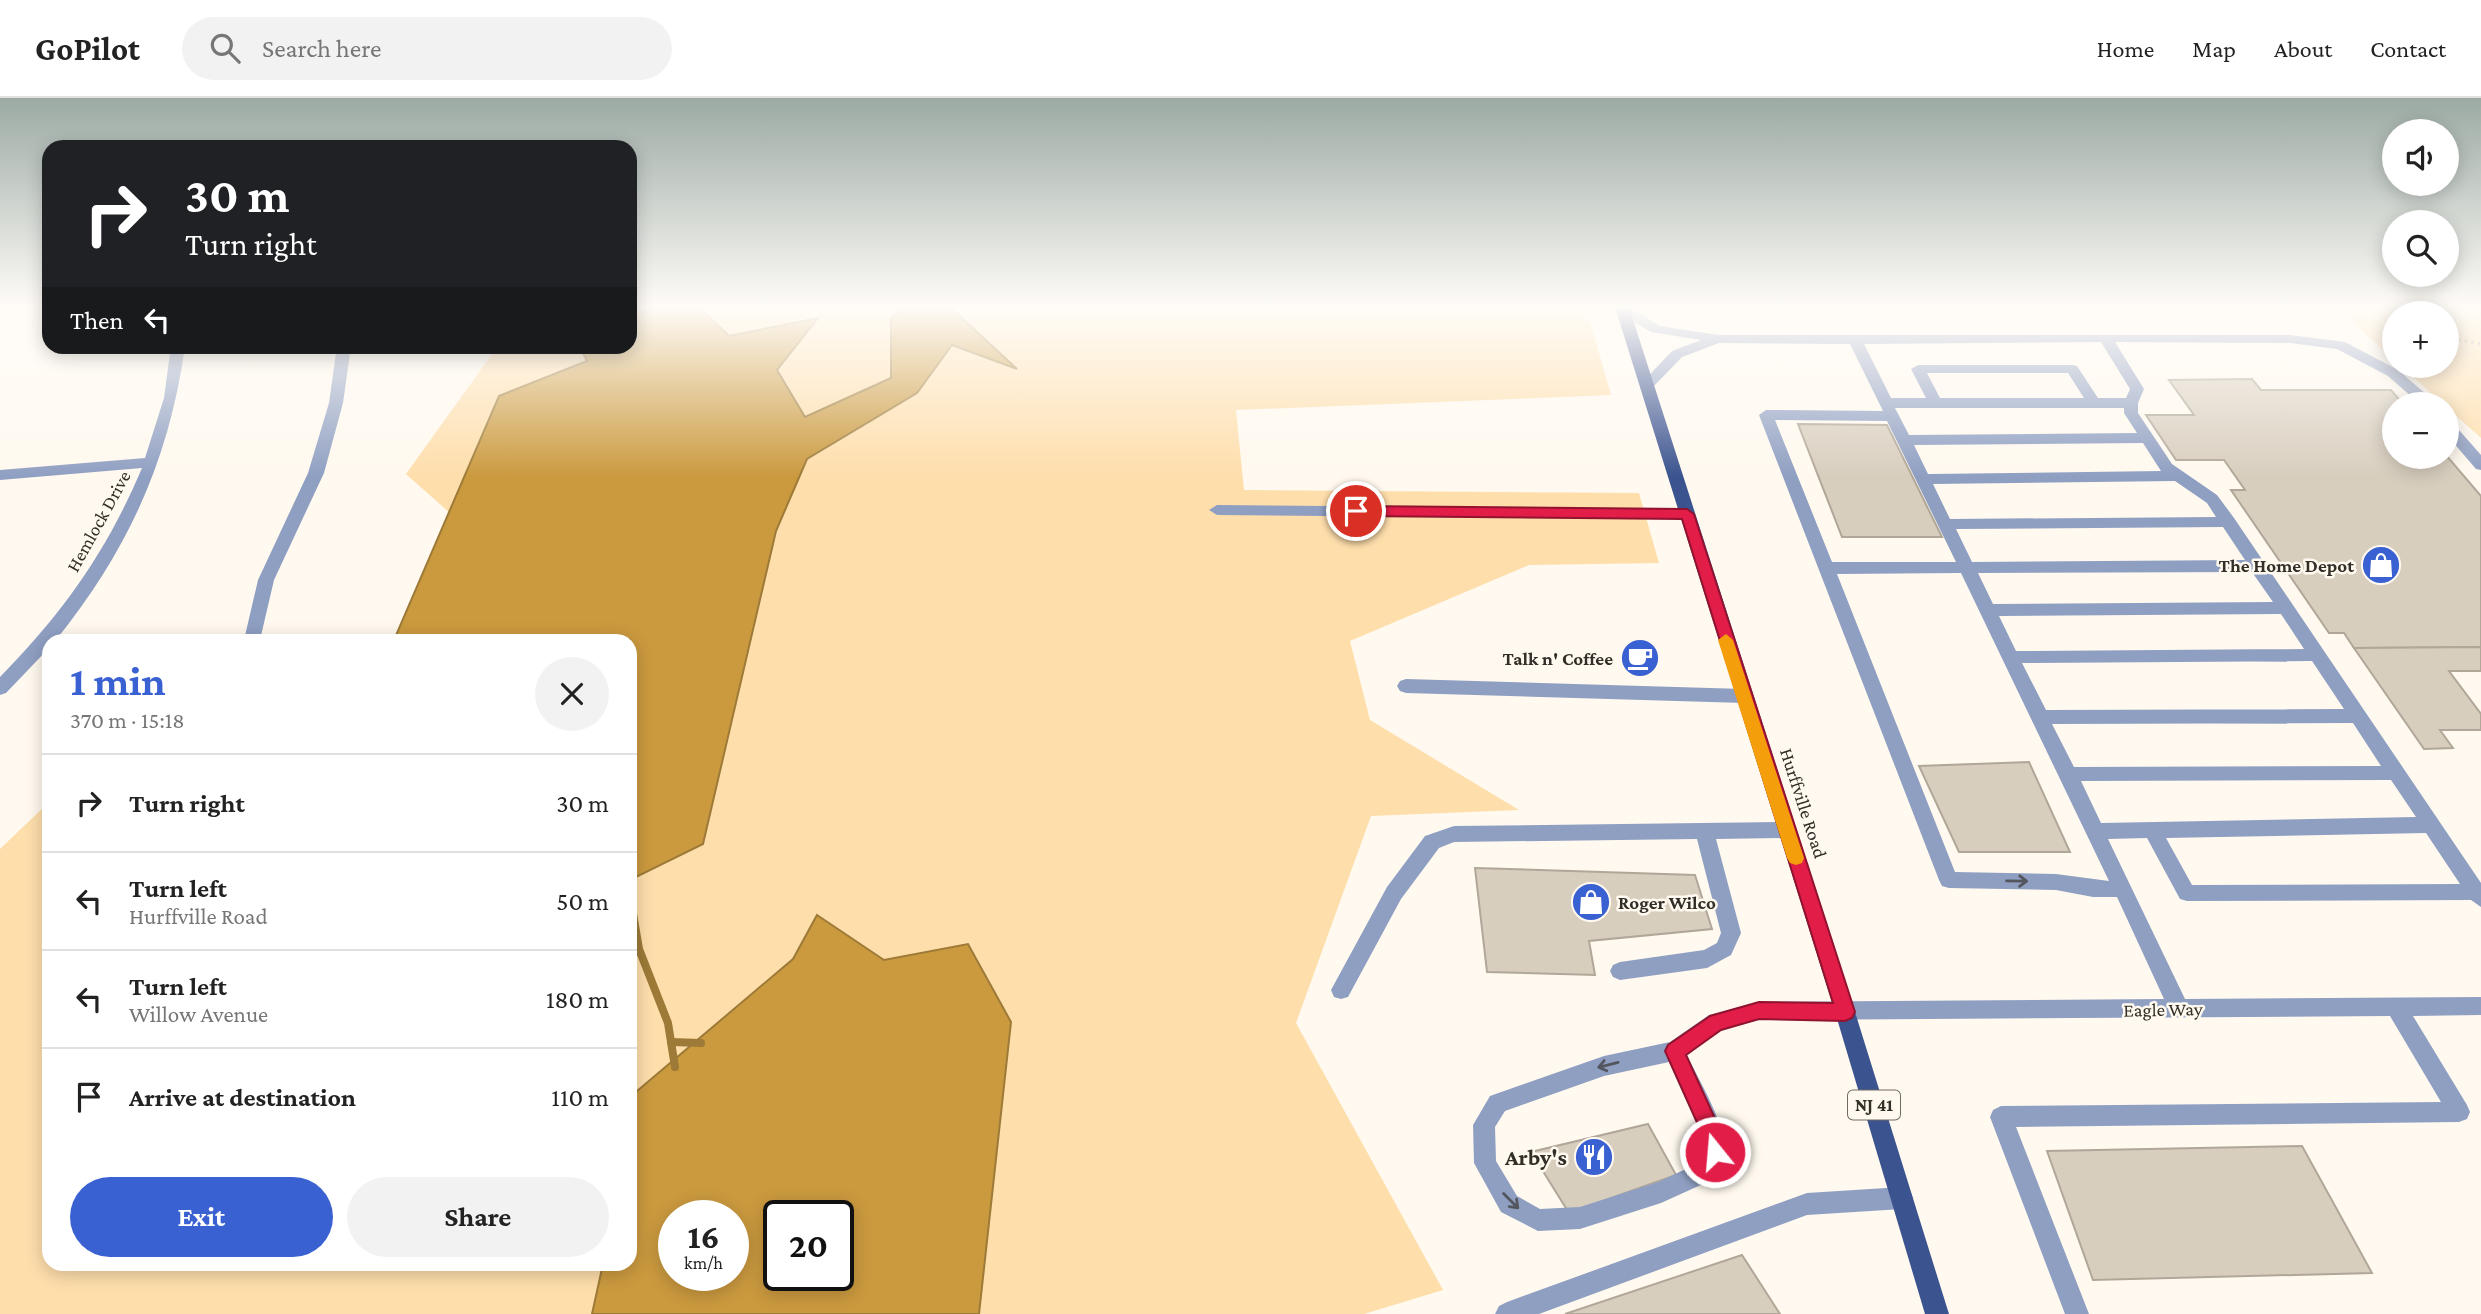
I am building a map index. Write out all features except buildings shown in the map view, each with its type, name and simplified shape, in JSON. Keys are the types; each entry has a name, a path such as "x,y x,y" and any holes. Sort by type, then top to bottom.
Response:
{"main road":[{"name":"Hurffville Road","path":"1640,364 1845,1012 1937,1314"}],"street":[{"name":"Hemlock Drive","path":"51,634 117,538 152,462 170,403 176,364"},
{"path":"253,634 266,580 316,473 336,403 342,364"},
{"path":"1647,385 1668,364"},
{"path":"1867,364 2069,775 2179,1009"},
{"path":"2121,364 2137,389 2131,403 2131,414 2167,468 2212,499 2480,894"},
{"path":"2375,364 2393,373 2415,392"},
{"path":"1935,403 1918,369 2072,369 2094,403"},
{"path":"2121,889 2093,889 2056,882 1949,880 1766,415 1889,409 1935,403 2131,403"},
{"path":"1904,440 2147,438"},
{"path":"2459,439 2481,465"},
{"path":"0,475 152,462"},
{"path":"1923,479 2180,476"},
{"path":"1217,510 1687,514"},
{"path":"1945,524 2228,522"},
{"path":"1826,568 2257,566"},
{"path":"1988,610 2286,608"},
{"name":"Hemlock Drive","path":"0,688 42,644"},
{"path":"2011,657 2316,655"},
{"path":"1406,685 1744,696"},
{"path":"2040,717 2357,716"},
{"path":"2069,775 2396,773"},
{"path":"2095,831 2431,825"},
{"path":"1341,990 1394,893 1432,842 1454,834 1787,830"},
{"path":"2152,830 2187,894 2480,894"},
{"path":"1620,971 1707,960 1724,949 1731,933 1705,833"},
{"name":"Eagle Way","path":"1675,1051 1716,1023 1759,1011 2481,1006"},
{"path":"2077,1314 2001,1117 2459,1112 2396,1007"},
{"path":"1675,1051 1714,1138 1717,1167 1661,1192 1580,1218 1538,1220 1509,1204 1485,1163 1484,1125 1498,1103 1604,1066 1675,1051"},
{"path":"1507,1314 1807,1204 1902,1198"}],"shaded area":[{"path":"485,364 580,364 499,396 451,514 406,474"},
{"path":"580,364 782,364 777,370 805,417 891,378 891,364 938,364 917,393 807,459 776,531 703,844 637,877 637,634 397,634 499,396"},
{"path":"782,364 892,364 892,378 805,417 777,370"},
{"path":"938,364 1004,364 1016,368 1011,364 1602,364 1611,395 1236,410 1244,490 1639,493 1659,563 1529,565 1350,641 1370,720 1519,810 1371,816 1296,1023 1443,1290 1364,1314 979,1314 1011,1022 968,944 884,960 817,915 793,959 637,1091 637,877 703,844 776,531 807,459 917,393"},
{"path":"2459,364 2481,364 2481,438 2459,418 2459,392 2430,392 2414,378 2459,378"},
{"path":"42,809 42,1271 601,1271 592,1314 0,1314 0,849"},
{"path":"817,915 884,960 968,944 1011,1022 979,1314 592,1314 601,1271 637,1271 637,1091 793,959"}],"waterway":[{"path":"637,937 639,949 668,1023 671,1042"},
{"path":"671,1042 701,1043"},
{"path":"671,1042 675,1067"}],"slow traffic":[{"path":"1726,640 1796,858"}],"place":[{"name":"The Home Depot","path":"2381,565"},
{"name":"Talk n' Coffee","path":"1640,658"},
{"name":"Roger Wilco","path":"1591,902"},
{"name":"Arby's","path":"1594,1157"}],"route":[{"path":"1356,511 1687,514 1845,1012 1759,1011 1716,1023 1675,1051 1714,1138 1715,1152"}]}
